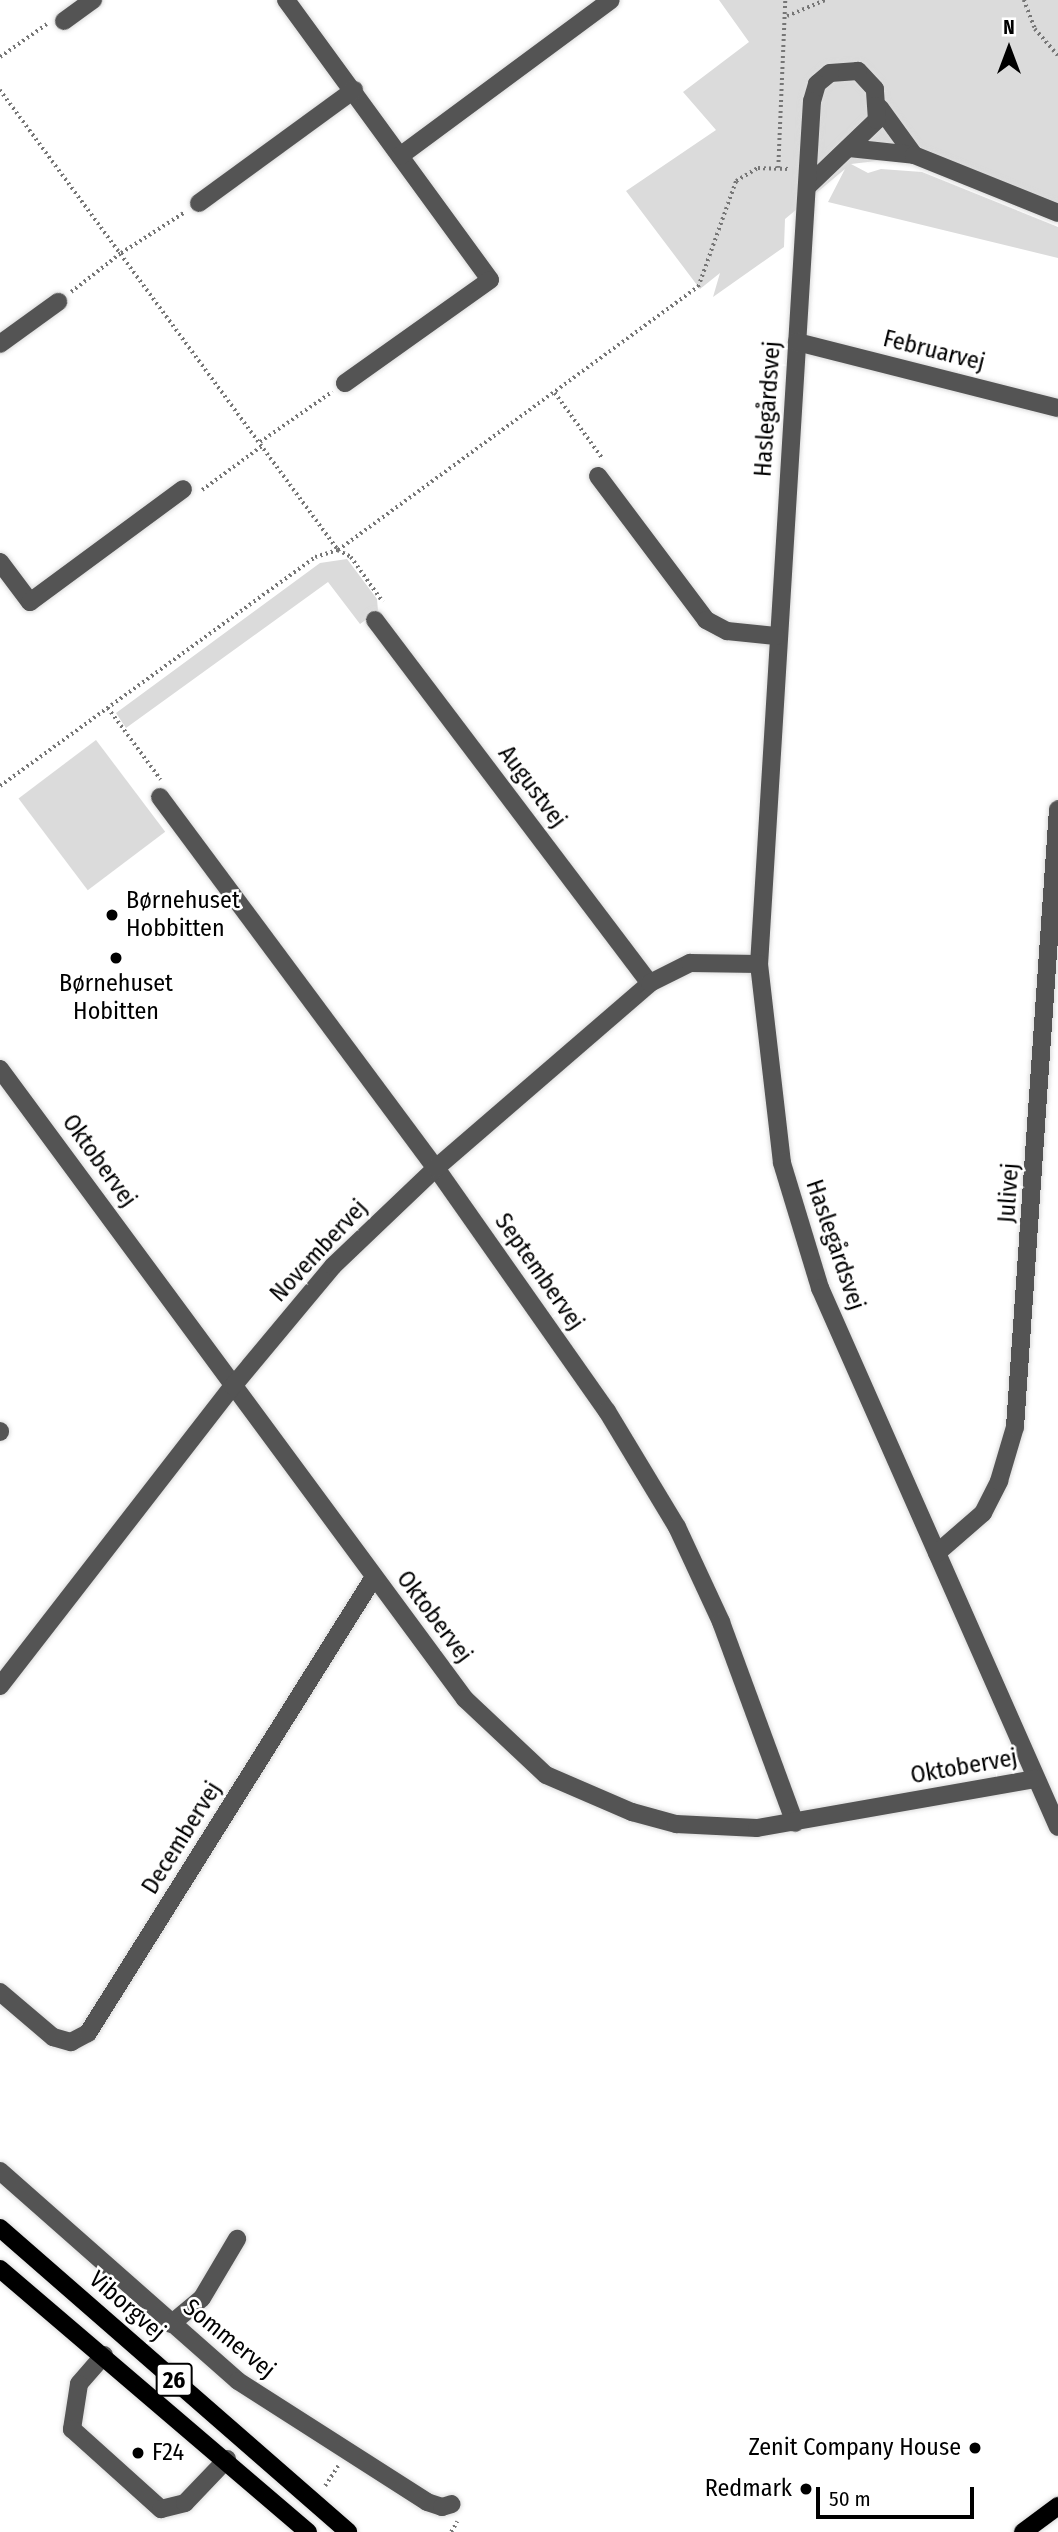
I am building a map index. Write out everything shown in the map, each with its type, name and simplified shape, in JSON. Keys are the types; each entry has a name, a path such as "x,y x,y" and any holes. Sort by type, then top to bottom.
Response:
{"main road":[{"name":"Viborgvej","path":"0,2228 348,2532"},
{"name":"26","path":"0,2269 227,2459 308,2532"},
{"path":"1023,2532 1058,2506"}],"street":[{"path":"64,21 93,0"},
{"path":"286,0 490,280 345,383"},
{"path":"400,156 611,0"},
{"name":"Haslegårdsvej","path":"914,155 880,108 876,89 858,71 837,70 820,81 813,94 776,636 758,964 782,1163 820,1288 1058,1827"},
{"path":"199,203 354,90"},
{"path":"808,178 849,148 874,124 880,108"},
{"path":"849,148 914,155 1058,213"},
{"path":"0,344 58,302"},
{"name":"Februarvej","path":"797,342 1058,408"},
{"path":"598,476 706,620 727,631 776,636"},
{"path":"1,564 30,602 183,489"},
{"name":"Augustvej","path":"374,620 650,983"},
{"name":"Septembervej","path":"160,797 436,1168 607,1411 677,1527 747,1683 795,1823"},
{"name":"Julivej","path":"937,1553 983,1513 1005,1465 1015,1427 1058,809"},
{"name":"Novembervej","path":"0,1686 233,1386 333,1266 436,1168 650,983 690,963 758,964"},
{"name":"Oktobervej","path":"0,1069 465,1699 546,1775 632,1812 676,1824 757,1828 1036,1779"},
{"name":"Decembervej","path":"0,1992 53,2037 71,2042 88,2033 374,1577"},
{"name":"Sommervej","path":"0,2171 238,2381 427,2502 442,2507 452,2504"},
{"path":"171,2323 202,2298 237,2239"},
{"path":"104,2355 79,2384 72,2429 161,2509 185,2503 227,2459"}],"path":[{"path":"778,168 787,16 785,0"},
{"path":"787,16 825,0"},
{"path":"1024,0 1035,29 1058,55"},
{"path":"0,57 57,18 64,21"},
{"path":"0,90 338,551 351,557 386,606 374,620"},
{"path":"0,786 315,557 338,551 698,287 736,181 758,168 778,168 808,178"},
{"path":"58,302 121,253 199,203"},
{"path":"183,489 190,498 345,383"},
{"path":"555,393 610,468 598,476"},
{"path":"108,708 168,790 160,797"},
{"path":"312,2501 346,2452"}],"shaded area":[{"path":"719,0 1058,0 1058,222 901,158 851,164 868,173 881,169 922,172 1058,227 1058,258 828,202 845,169 785,219 784,247 713,297 720,273 700,289 626,191 716,130 683,92 749,42"},
{"path":"347,559 377,599 378,611 360,624 328,582 126,728 116,713 320,563"},
{"path":"96,740 165,832 88,890 19,798"}],"place":[{"name":"Børnehuset Hobbitten","path":"112,915"},
{"name":"Børnehuset Hobitten","path":"116,958"},
{"name":"Zenit Company House","path":"975,2448"},
{"name":"F24","path":"138,2453"},
{"name":"Redmark","path":"806,2489"}]}
